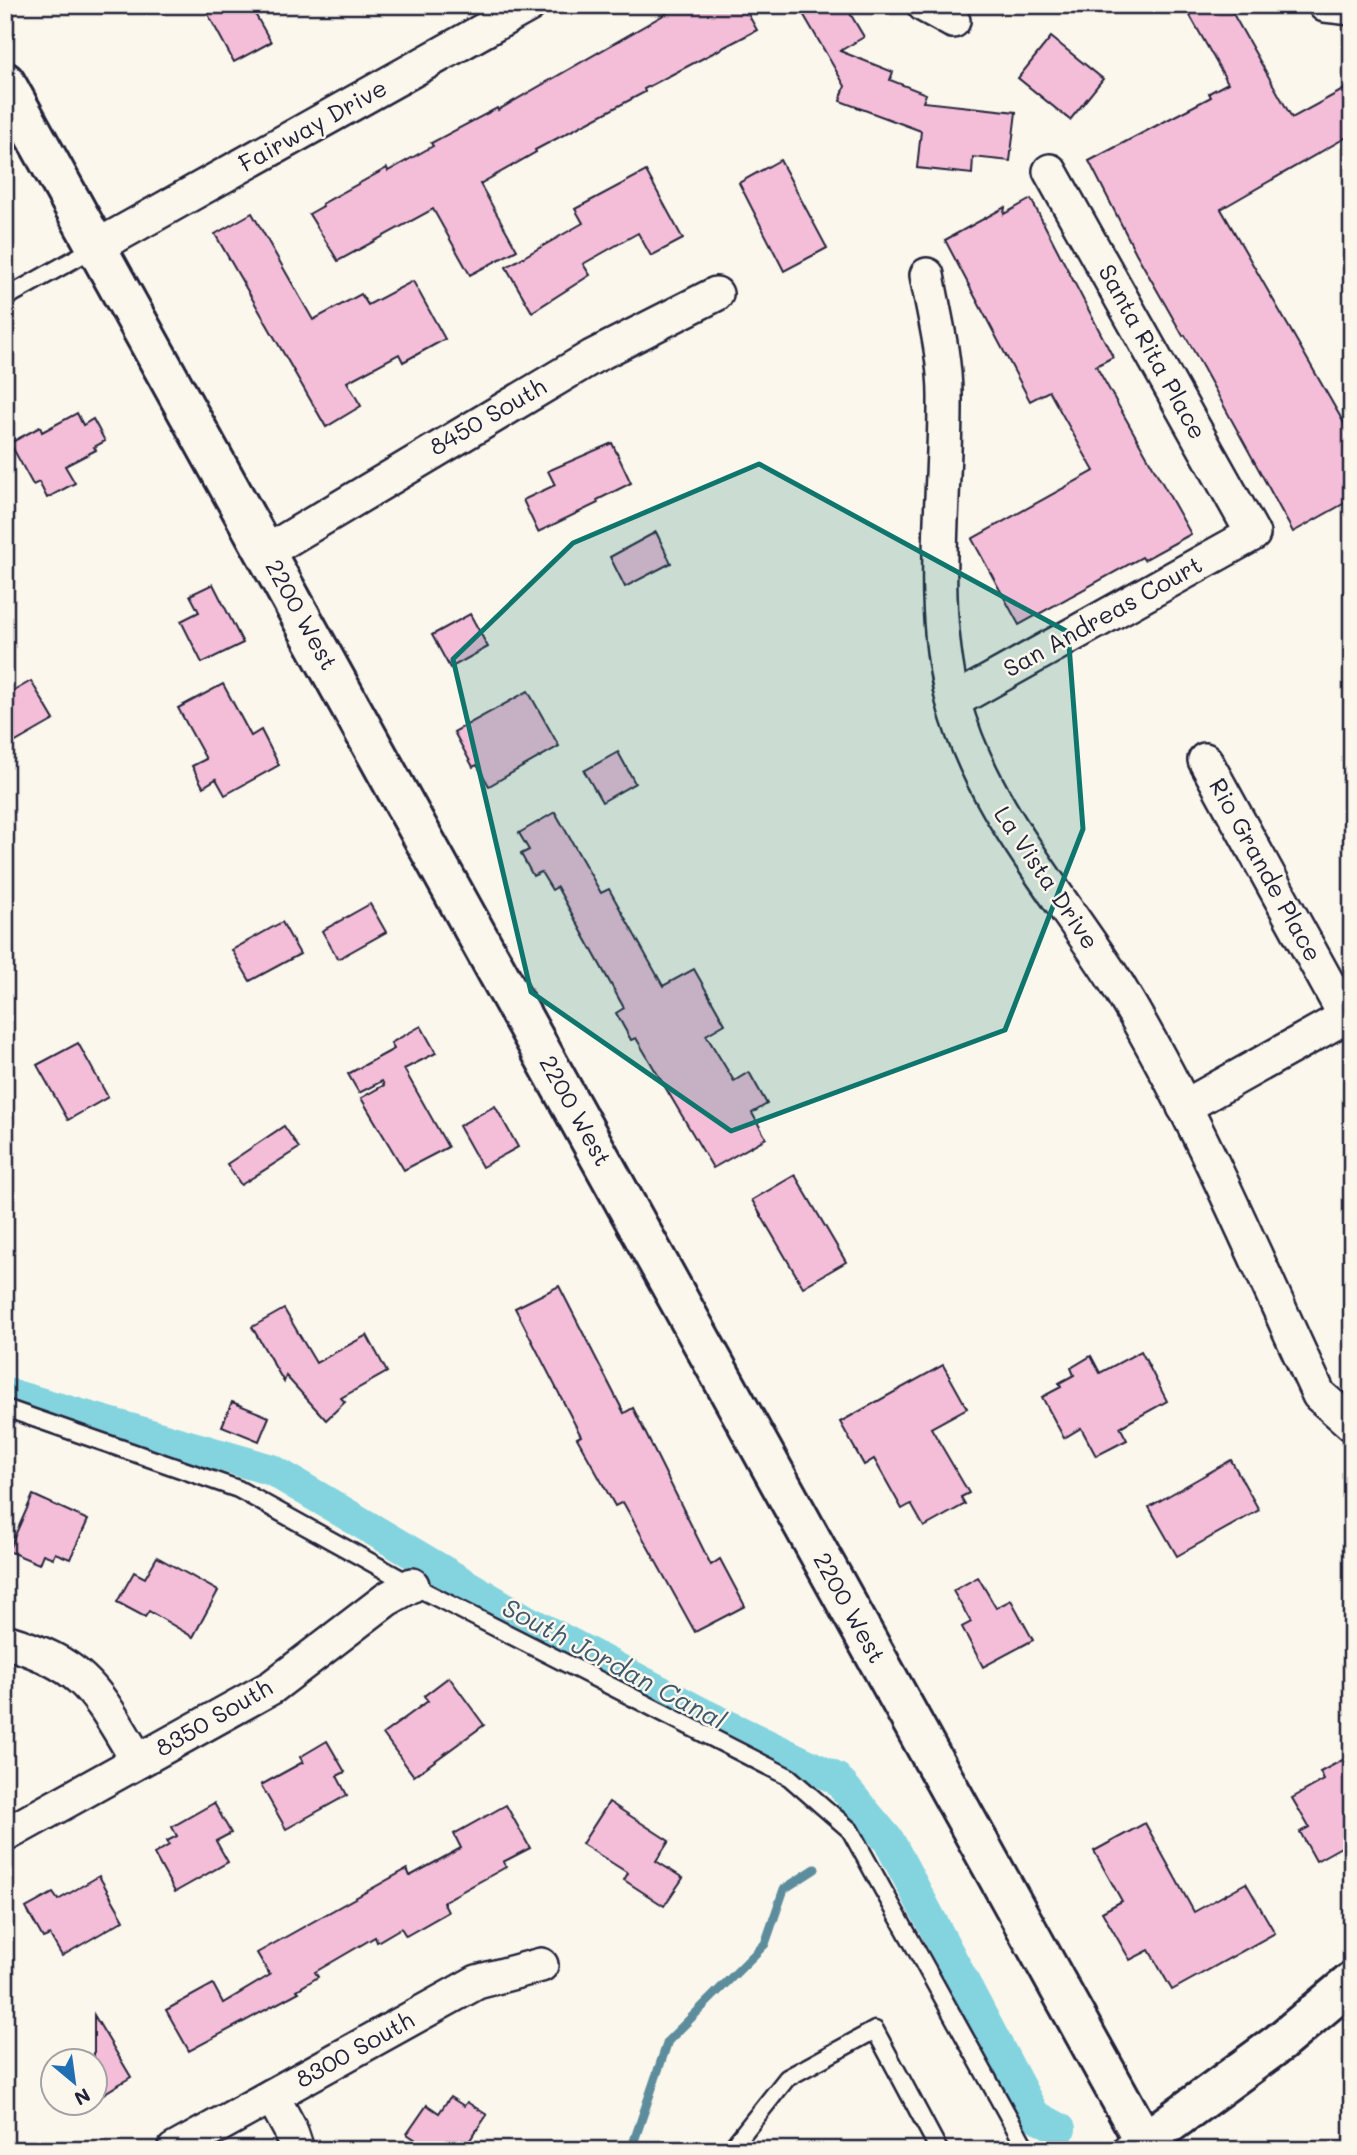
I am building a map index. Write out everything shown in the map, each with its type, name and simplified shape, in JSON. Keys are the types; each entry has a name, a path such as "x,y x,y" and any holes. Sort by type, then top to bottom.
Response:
{"street":[{"name":"Fairway Drive","path":"96,247 529,5"},
{"path":"924,5 953,21"},
{"path":"1325,5 1352,8"},
{"name":"2200 West","path":"5,82 1144,2147"},
{"name":"Santa Rita Place","path":"1051,171 1253,534"},
{"name":"La Vista Drive","path":"927,275 945,391 945,457 937,573 942,635 954,701 992,797 1117,985 1184,1107 1319,1395 1352,1424"},
{"name":"8450 South","path":"265,552 581,363 716,294"},
{"name":"San Andreas Court","path":"954,701 1253,534"},
{"name":"Rio Grande Place","path":"1205,760 1349,1015"},
{"path":"1184,1107 1349,1015"},
{"name":"8350 South","path":"5,1835 272,1687 337,1636 412,1585"},
{"path":"5,1641 67,1665 93,1689 138,1761"},
{"name":"8300 South","path":"174,2150 477,1982 541,1965"},
{"path":"1144,2147 1279,2043 1352,1982"},
{"path":"272,2096 290,2129 297,2150"}],"lane":[{"path":"5,298 96,247"},
{"path":"5,1408 238,1489 412,1585 789,1777 849,1830 1027,2150"},
{"path":"730,2150 787,2078 876,2030 939,2150"}],"highlighted area":[{"path":"759,464 1068,632 1083,829 1005,1030 731,1131 531,992 453,659 573,543"}],"building":[{"path":"203,5 250,5 271,42 234,62"},
{"path":"681,5 743,5 757,30 644,89 645,92 535,150 536,152 480,184 517,250 470,275 433,209 338,261 309,214 323,206 322,204 387,168 388,171 433,146 431,143 497,108 498,110"},
{"path":"798,5 845,5 864,37 840,51 893,72 890,80 926,94 923,102 1016,112 1010,161 973,157 972,174 917,168 921,131 840,101 845,86"},
{"path":"1184,5 1228,5 1292,118 1352,85 1352,134 1221,209 1352,437 1352,499 1293,532 1185,335 1183,336 1136,253 1089,161 1211,97 1209,93 1228,83"},
{"path":"1051,37 1103,79 1070,120 1018,78"},
{"path":"780,160 827,248 784,271 739,183"},
{"path":"646,171 683,239 651,256 638,233 583,264 590,275 532,312 506,267 583,223 575,209"},
{"path":"1031,199 1113,357 1096,366 1191,534 1144,560 1142,557 1019,625 972,539 1094,471 1049,391 1030,401 945,240 1005,207 1004,214"},
{"path":"252,213 313,320 361,294 368,305 413,281 445,339 403,362 399,354 347,382 361,406 326,427 215,234"},
{"path":"77,413 83,425 93,419 105,441 94,447 96,450 65,466 75,483 47,498 39,482 33,485 10,443 40,427 42,432"},
{"path":"612,443 631,483 597,500 598,503 538,532 523,500 555,485 548,471"},
{"path":"656,532 671,563 625,587 610,557"},
{"path":"213,584 243,643 202,663 181,621 199,612 190,595"},
{"path":"470,614 488,647 450,668 432,635"},
{"path":"31,681 54,720 5,748 5,696"},
{"path":"223,684 251,736 261,730 279,765 225,795 216,779 203,787 192,766 206,759 178,708"},
{"path":"528,691 559,746 489,786 477,765 473,767 454,732"},
{"path":"618,752 635,783 602,802 584,771"},
{"path":"555,812 601,893 609,889 663,986 694,969 725,1024 706,1035 734,1081 749,1072 767,1104 752,1113 766,1138 713,1168 636,1038 631,1040 616,1013 624,1008 557,887 552,890 541,872 533,876 521,854 529,850 519,833"},
{"path":"370,904 386,932 338,959 322,931"},
{"path":"282,922 300,954 250,981 232,950"},
{"path":"421,1026 436,1053 404,1069 448,1147 404,1170 361,1098 384,1085 382,1081 359,1093 348,1074 394,1049 391,1043"},
{"path":"78,1043 108,1097 68,1120 37,1065"},
{"path":"495,1106 518,1147 482,1167 459,1126"},
{"path":"284,1126 299,1148 241,1185 227,1164"},
{"path":"795,1175 846,1262 803,1287 752,1200"},
{"path":"559,1286 624,1413 633,1408 711,1565 720,1559 745,1606 695,1632 623,1502 615,1506 577,1438 581,1436 515,1308"},
{"path":"284,1309 316,1363 367,1335 387,1372 341,1398 345,1402 326,1420 286,1376 284,1382 252,1327"},
{"path":"1141,1351 1167,1401 1120,1427 1127,1440 1096,1456 1081,1428 1064,1438 1042,1397 1061,1387 1059,1383 1074,1375 1071,1368 1091,1356 1100,1373"},
{"path":"943,1365 967,1408 931,1428 969,1493 961,1497 965,1504 924,1527 911,1504 902,1509 874,1459 864,1465 840,1422"},
{"path":"232,1402 269,1417 259,1441 222,1426"},
{"path":"1231,1460 1259,1510 1177,1556 1149,1507"},
{"path":"33,1495 88,1520 70,1559 55,1553 53,1558 43,1554 39,1564 8,1551"},
{"path":"157,1557 218,1591 193,1637 149,1611 145,1617 117,1602 134,1572 145,1578"},
{"path":"978,1577 996,1608 1011,1600 1033,1640 983,1667 962,1627 971,1622 953,1591"},
{"path":"449,1677 484,1725 414,1776 383,1734 428,1701 424,1696"},
{"path":"327,1741 345,1772 337,1776 347,1795 286,1829 261,1785 303,1762 300,1757"},
{"path":"1352,1755 1352,1841 1316,1861 1300,1832 1309,1827 1292,1798 1324,1780 1320,1772"},
{"path":"609,1802 669,1841 656,1861 683,1878 664,1906 624,1880 628,1873 582,1844"},
{"path":"214,1803 231,1833 216,1841 228,1862 175,1892 154,1854 169,1845 167,1841 177,1836 172,1827"},
{"path":"506,1805 530,1848 503,1862 506,1867 443,1902 448,1912 406,1936 401,1928 377,1942 375,1937 315,1972 318,1977 297,1990 299,1992 189,2051 166,2010 213,1984 223,2003 270,1975 257,1953 407,1869 410,1876 461,1848 454,1834"},
{"path":"1145,1823 1194,1912 1246,1883 1275,1933 1172,1990 1149,1950 1130,1960 1102,1912 1122,1901 1094,1851"},
{"path":"99,1876 124,1920 62,1956 50,1935 43,1938 26,1908 53,1893 58,1900"},
{"path":"94,2015 131,2077 108,2091 108,2046 94,2046"},
{"path":"450,2097 464,2106 467,2102 487,2115 463,2150 431,2150 407,2134 427,2105 439,2113"}],"waterway":[{"name":"South Jordan Canal","path":"5,1393 272,1470 529,1622 701,1713 837,1779 889,1841 1034,2115 1060,2129"},
{"path":"631,2150 668,2041 765,1944 784,1889 815,1869"}],"tram line":[{"path":"1345,2150 1352,2142"}]}
